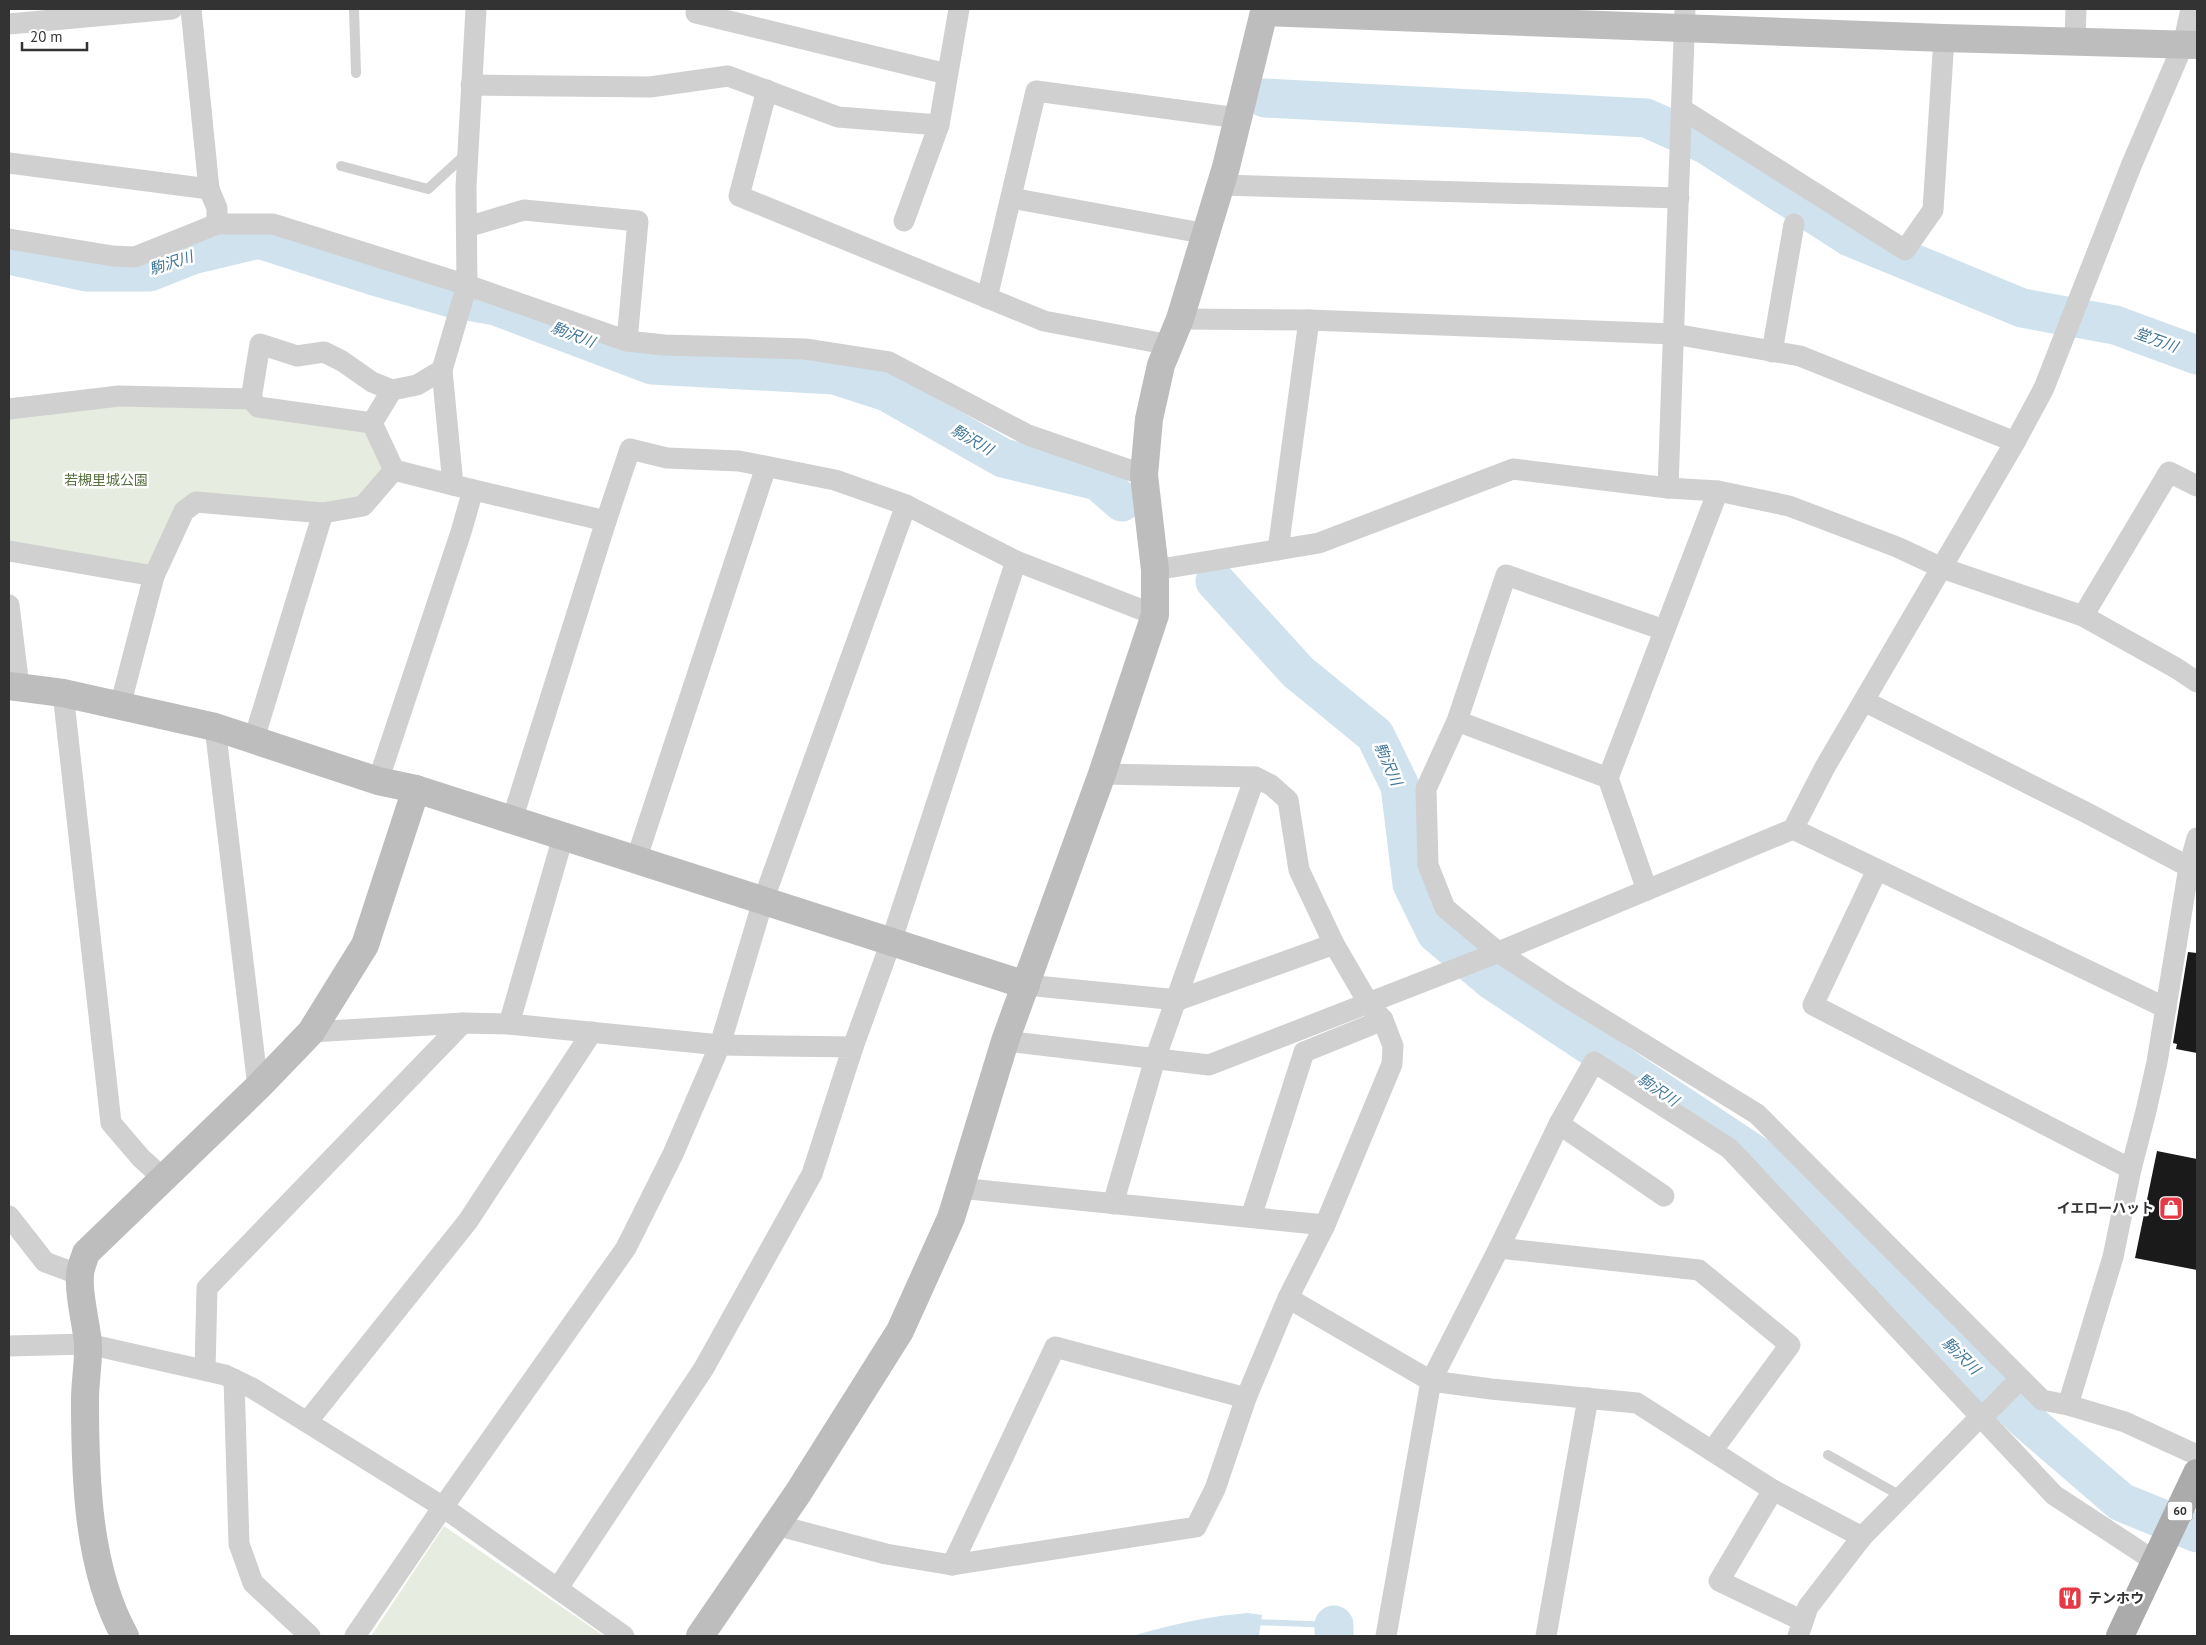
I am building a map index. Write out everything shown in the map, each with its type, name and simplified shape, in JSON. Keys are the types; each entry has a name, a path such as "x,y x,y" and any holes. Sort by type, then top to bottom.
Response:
{"main road":[{"name":"60","path":"2120,1636 2197,1472"}],"street":[{"path":"9,24 172,9"},
{"path":"191,9 209,189 216,208 217,224"},
{"path":"378,781 461,532 463,487 442,370 467,285 466,186 476,9"},
{"path":"697,9 696,13 948,74"},
{"path":"904,221 939,125 959,9"},
{"path":"2075,40 2076,9"},
{"path":"1005,1041 1209,1065 1493,954 1793,828 1825,767 2015,442 2044,388 2131,166 2190,45 2191,9"},
{"path":"700,1636 776,1525 900,1331 951,1218 1005,1041 1102,774 1155,615 1156,570 1144,474 1149,419 1161,365 1180,319 1221,185 1238,118 1258,10 1685,18 1944,38 2075,40 2190,45"},
{"path":"1668,488 1685,18"},
{"path":"1682,108 1905,250 1934,210 1944,38"},
{"path":"471,85 650,87 728,76 838,116 939,125"},
{"path":"767,90 739,196 1044,321 1170,345"},
{"path":"987,298 1036,91 1238,118"},
{"path":"9,163 209,189"},
{"path":"1221,185 1679,198"},
{"path":"1011,198 1207,234"},
{"path":"467,227 524,210 638,221 627,341"},
{"path":"9,239 112,256 135,257 217,224 274,224 467,285 627,341 664,345 805,349 889,362 1028,435 1144,474"},
{"path":"1772,352 1794,224"},
{"path":"1180,319 1309,320 1674,334 1800,356 2015,442"},
{"path":"1278,550 1309,320"},
{"path":"251,399 260,344 297,356 324,352 342,361 372,382 392,390 417,384 442,370"},
{"path":"372,423 392,390"},
{"path":"9,410 119,396 251,399 258,407 372,423"},
{"path":"372,423 394,470"},
{"path":"512,820 630,450 667,458 739,462 835,480 906,505 1016,561 1155,615"},
{"path":"636,860 766,467"},
{"path":"1156,570 1319,543 1512,469 1668,488 1718,491 1789,506 1897,547 1942,568 2083,616 2196,676"},
{"path":"394,470 606,521"},
{"path":"120,706 154,576 184,511 196,502 323,513 363,506 394,470"},
{"path":"2083,616 2169,472 2197,486"},
{"path":"1647,890 1608,778 1718,491"},
{"path":"355,1636 443,1507 626,1248 674,1154 720,1045 763,901 906,505"},
{"path":"254,739 323,513"},
{"path":"9,551 154,576"},
{"path":"558,1588 704,1368 812,1174 1016,561"},
{"path":"1664,630 1506,575 1457,721 1426,789 1428,865 1445,908 1493,954 1562,994 1757,1114 2016,1383 2042,1400 2068,1404 2125,1422 2197,1456"},
{"path":"9,604 14,686 63,693 215,727 378,781 416,789 1026,985 1178,1000 1334,944"},
{"path":"63,693 111,1123 141,1158 163,1178"},
{"path":"1864,701 2088,813 2189,867"},
{"path":"1457,721 1608,778"},
{"path":"215,727 258,1087"},
{"path":"776,1525 886,1554 952,1565 1196,1527 1214,1489 1246,1398 1288,1298 1325,1225 1392,1064 1393,1046 1383,1020 1369,1004 1334,944 1299,870 1288,800 1272,785 1254,777 1102,774"},
{"path":"1112,1204 1155,1059 1178,1000 1254,777"},
{"path":"125,1636 116,1620 104,1585 94,1540 86,1418 88,1344 80,1275 86,1253 258,1087 311,1032 365,945 416,789"},
{"path":"1793,828 2166,1008"},
{"path":"509,1024 563,836"},
{"path":"2068,1404 2113,1257 2131,1169 2157,1062 2189,867 2197,838"},
{"path":"1877,870 1813,1005 2131,1169"},
{"path":"1251,1217 1304,1052 1383,1020"},
{"path":"311,1032 463,1023 509,1024 720,1045 853,1047"},
{"path":"205,1370 207,1288 463,1023"},
{"path":"306,1422 468,1221 592,1032"},
{"path":"1386,1636 1431,1381 1499,1248 1559,1124 1594,1062 1729,1148 1985,1414 2054,1495 2159,1556"},
{"path":"1559,1124 1664,1196"},
{"path":"959,1188 1325,1225"},
{"path":"9,1216 45,1262 80,1275"},
{"path":"1499,1248 1700,1270 1790,1345 1712,1451"},
{"path":"1288,1298 1431,1381 1637,1404 1773,1490 1862,1537"},
{"path":"9,1346 88,1344 205,1370 234,1379 252,1388 443,1507 624,1636"},
{"path":"952,1565 1055,1347 1246,1398"},
{"path":"234,1379 239,1544 253,1583 310,1636"},
{"path":"1773,1490 1719,1581 1800,1629 1808,1607 1862,1537 2016,1383"},
{"path":"1546,1636 1588,1398"}],"lane":[{"path":"354,9 356,73"},
{"path":"341,166 428,189 468,152"},
{"path":"1828,1455 1901,1496"}],"green space":[{"name":"若槻里城公園","path":"188,400 372,423 387,462 365,498 318,508 186,496 159,563 143,570 9,541 9,410"},
{"path":"444,1526 604,1636 371,1636"}],"water":[{"path":"1248,1613 1262,1615 1259,1636 1132,1636 1218,1616"}],"building":[{"path":"2188,952 2197,953 2197,1053 2176,1049 2177,1044 2173,1043"},
{"name":"イエローハット","path":"2157,1151 2197,1159 2197,1270 2135,1258"}],"waterway":[{"name":"堂万川","path":"1265,98 1646,118 1707,145 1850,237 2022,308 2115,325 2197,355"},
{"name":"駒沢川","path":"9,255 86,272 149,272 192,255 259,239 374,276 451,298 496,306 652,365 834,375 887,392 1003,458 1098,481 1122,502"},
{"name":"駒沢川","path":"1215,581 1298,672 1375,735 1400,786 1412,884 1436,933 1493,981 1769,1164 2027,1421 2121,1502 2197,1533"},
{"path":"1254,1622 1334,1625"},
{"path":"1334,1625 1334,1636"}],"place":[{"name":"イエローハット","path":"2171,1208"},
{"name":"テンホウ","path":"2070,1598"}]}
